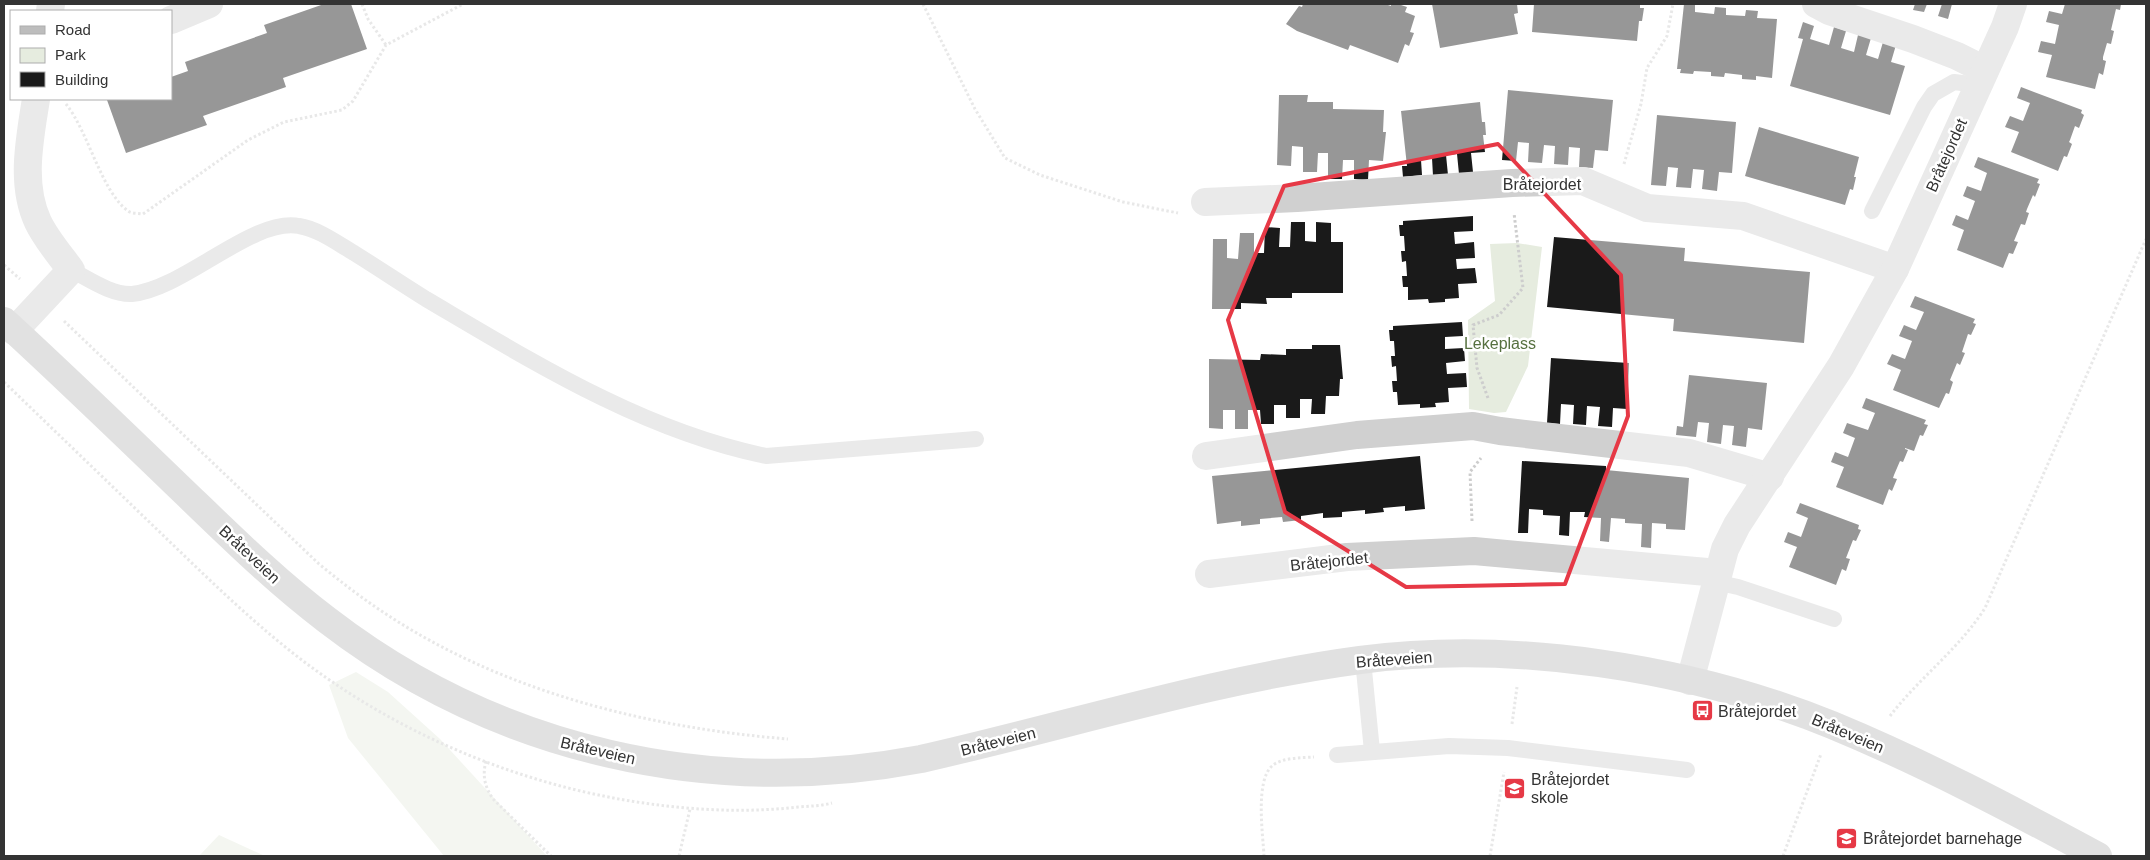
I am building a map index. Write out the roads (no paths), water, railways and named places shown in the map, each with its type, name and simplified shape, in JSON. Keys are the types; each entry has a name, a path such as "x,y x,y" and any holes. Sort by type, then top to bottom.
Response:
{"main road":[{"name":"Bråteveien","path":"9,326 249,554 328,621 398,669 464,705 546,738 672,766 740,772 809,773 885,766 921,759 1244,680 1363,660 1426,655 1520,656 1586,662 1671,676 1773,704 1832,725 1972,789 2098,856"}],"street":[{"path":"172,20 208,4"},
{"path":"1816,4 1829,11 1957,56 1981,77"},
{"name":"Bråtejordet","path":"1690,681 1717,578 1726,549 1737,525 1841,366 1895,269 2005,27 2013,4"},
{"path":"9,326 42,300 71,270 37,221 27,180 29,142 36,100"},
{"name":"Bråtejordet","path":"1205,202 1306,198 1512,183 1583,181 1647,208 1743,216 1895,269"},
{"path":"1206,456 1357,435 1473,426 1500,431 1689,453 1770,477"},
{"name":"Bråtejordet","path":"1209,574 1347,558 1474,551 1717,578"}],"lane":[{"path":"1872,211 1924,107 1933,94 1954,82 1981,77"},
{"path":"71,270 109,289 131,294 164,285 264,230 287,225 300,226 331,239 424,298 546,369 659,424 732,450 766,456 976,439"},
{"path":"1717,578 1738,587 1834,619"},
{"path":"1363,660 1372,751"},
{"path":"1337,755 1450,746 1508,748 1687,770"}],"place":[{"name":"Bråtejordet","path":"1702,711"},
{"name":"Bråtejordet skole","path":"1515,788"},
{"name":"Bråtejordet barnehage","path":"1847,838"}],"park label":[{"name":"Lekeplass","path":"1500,343"}]}
